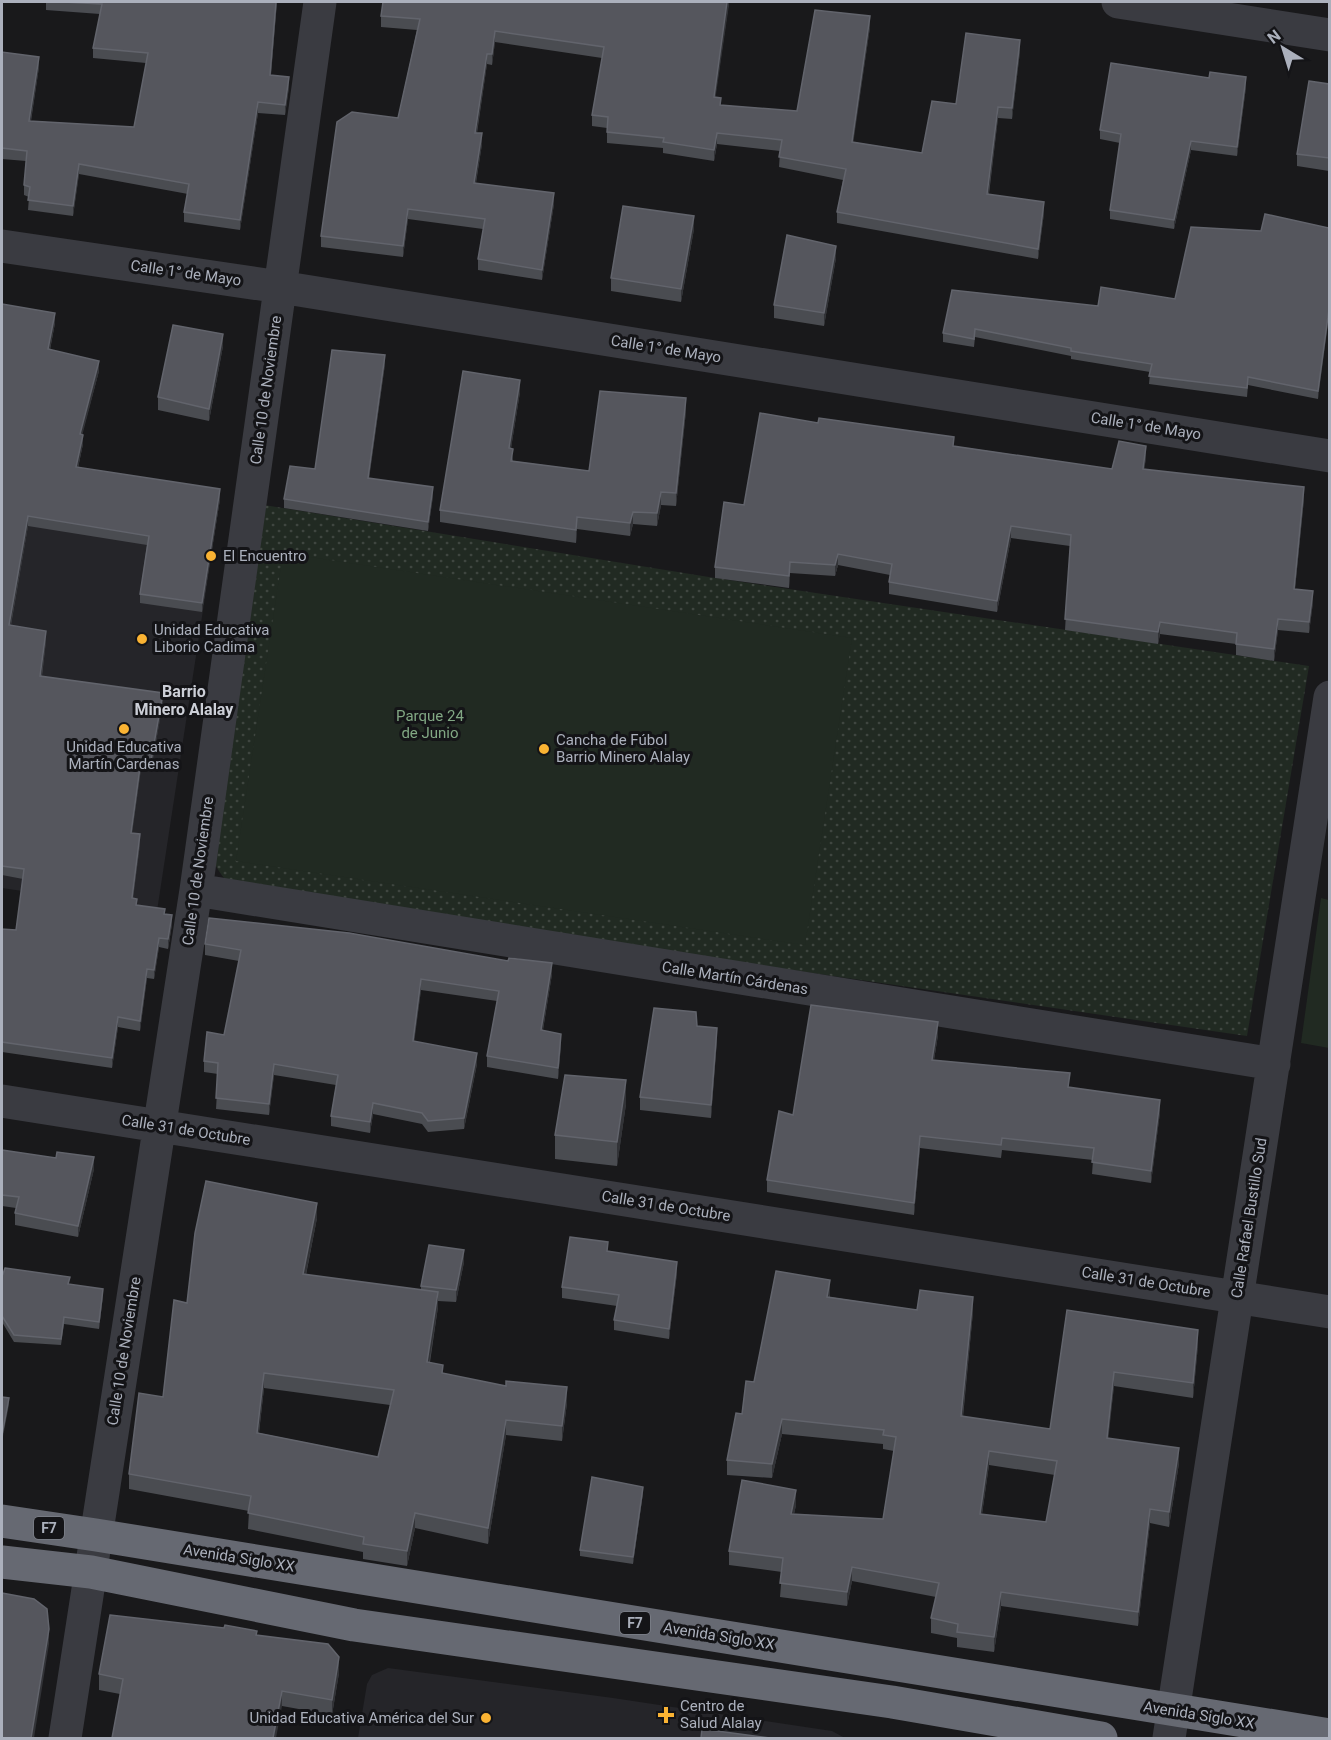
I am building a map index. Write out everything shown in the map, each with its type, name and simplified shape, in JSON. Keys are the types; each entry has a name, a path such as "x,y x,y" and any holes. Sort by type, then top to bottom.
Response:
{"highway":[{"name":"Avenida Siglo XX","path":"2,1521 96,1534 1171,1725 1329,1735"},
{"path":"2,1562 91,1572 354,1625 892,1702 1101,1738"}],"street":[{"name":"Calle 10 de Noviembre","path":"65,1738 196,890 320,2"},
{"path":"1118,2 1329,35"},
{"name":"Calle 1° de Mayo","path":"2,246 280,287 1329,456"},
{"name":"Calle Rafael Bustillo Sud","path":"1171,1725 1329,697"},
{"name":"Calle Martín Cárdenas","path":"196,890 1274,1064"},
{"name":"Calle 31 de Octubre","path":"2,1101 1329,1312"}],"shaded area":[{"path":"2,465 220,499 157,911 2,888"},
{"name":"Unidad Educativa América del Sur","path":"388,1668 613,1698 832,1731 845,1738 358,1738 367,1684 372,1675"}],"green space":[{"name":"Parque 24 de Junio","path":"264,505 715,578 1309,666 1247,1036 252,892 234,886 222,875 215,864"},
{"name":"Cancha de Fúbol Barrio Minero Alalay","path":"283,553 852,638 805,945 236,861"},
{"path":"1321,898 1329,900 1329,1048 1301,1043"}],"building":[{"path":"63,2 276,2 270,75 289,77 285,105 258,102 240,220 184,212 189,184 79,164 73,206 28,200 30,187 24,185 27,151 2,148 2,52 39,57 29,121 134,127 148,53 93,48 102,4"},
{"path":"383,2 727,2 714,97 721,98 720,105 797,111 815,10 870,16 852,142 922,153 932,101 956,104 966,33 1020,40 1012,108 998,107 987,194 1044,202 1038,249 837,212 846,169 779,157 782,140 717,133 714,150 663,142 664,138 607,132 608,117 592,115 604,47 495,31 492,54 487,54 475,133 482,133 474,183 554,193 542,270 478,259 485,219 408,209 403,246 321,236 337,122 352,112 398,118 420,19 381,16"},
{"path":"1111,63 1209,78 1210,72 1246,77 1237,147 1191,141 1174,220 1110,210 1121,134 1100,130"},
{"path":"1309,81 1329,84 1329,158 1297,154"},
{"path":"623,206 694,216 681,289 611,278"},
{"path":"1265,214 1329,228 1329,309 1318,391 1248,377 1247,388 1149,376 1152,364 1071,351 1071,348 975,329 974,339 943,333 952,290 1098,306 1101,287 1175,299 1191,227 1261,231"},
{"path":"787,235 836,246 824,313 774,305"},
{"path":"2,304 55,313 48,349 99,361 80,434 83,435 76,467 220,489 202,603 140,594 149,536 28,516 9,625 46,631 40,676 163,693 151,761 141,760 131,833 140,834 132,898 137,899 136,905 165,909 164,914 172,915 168,939 159,938 154,970 147,969 140,1021 118,1017 112,1058 2,1042 2,929 16,930 24,869 2,866"},
{"path":"173,325 223,334 209,409 158,397"},
{"path":"332,350 385,355 368,478 433,487 428,522 284,499 290,466 315,469"},
{"path":"463,371 520,380 509,448 513,449 511,461 589,471 600,391 686,398 676,493 661,492 657,513 633,512 630,523 577,517 576,530 440,510"},
{"path":"760,413 818,423 819,418 954,437 953,446 1112,469 1119,441 1146,446 1143,469 1304,487 1294,589 1313,591 1309,622 1278,619 1274,649 1236,644 1237,633 1160,622 1158,632 1065,619 1071,535 1011,526 997,601 889,582 892,564 838,554 835,565 790,562 789,576 715,567 724,502 744,505"},
{"path":"209,918 349,933 508,961 509,958 552,963 541,1030 561,1034 558,1068 487,1056 499,991 421,979 413,1041 477,1053 464,1118 428,1121 422,1113 373,1103 370,1122 331,1116 338,1075 274,1064 269,1104 216,1098 218,1063 204,1061 207,1032 224,1035 241,950 205,944"},
{"path":"811,1005 938,1022 932,1060 1070,1073 1068,1087 1160,1100 1151,1171 1092,1162 1094,1148 1002,1138 1001,1145 920,1136 914,1203 767,1180 779,1111 793,1115"},
{"path":"654,1008 696,1012 697,1026 717,1028 711,1105 640,1097"},
{"path":"565,1075 626,1080 617,1142 555,1135"},
{"path":"2,1150 56,1158 57,1152 94,1157 78,1226 15,1213 19,1197 2,1195"},
{"path":"206,1181 317,1203 303,1274 438,1292 427,1362 443,1365 442,1373 506,1386 506,1381 567,1387 562,1426 506,1420 488,1528 415,1513 407,1551 363,1544 364,1537 248,1513 251,1496 129,1474 139,1393 163,1397 174,1300 187,1303 195,1233","holes":["264,1373 394,1390 378,1457 257,1433"]},
{"path":"570,1237 608,1242 607,1251 677,1262 669,1329 614,1320 619,1295 562,1287"},
{"path":"429,1245 464,1250 456,1290 421,1286"},
{"path":"5,1268 70,1277 68,1284 103,1289 99,1322 64,1317 61,1339 14,1335 2,1316 2,1273"},
{"path":"776,1271 830,1280 827,1297 917,1310 920,1290 973,1297 961,1416 1050,1429 1067,1310 1198,1330 1193,1383 1114,1372 1107,1438 1179,1448 1169,1512 1150,1509 1138,1612 1001,1592 994,1637 957,1632 958,1624 931,1618 939,1583 852,1567 847,1592 780,1583 783,1558 729,1551 742,1480 796,1490 791,1514 883,1519 896,1437 883,1435 884,1430 782,1419 772,1464 727,1460 736,1413 742,1414 746,1381 754,1382","holes":["989,1451 1057,1461 1046,1522 980,1514"]},
{"path":"2,1397 9,1398 2,1435"},
{"path":"592,1477 643,1487 633,1557 580,1550"},
{"path":"2,1593 34,1599 47,1609 49,1629 31,1738 2,1738"},
{"path":"110,1615 224,1628 225,1625 257,1631 256,1635 328,1644 339,1657 332,1700 282,1691 273,1738 112,1738 123,1679 99,1674"},
{"path":"702,1729 770,1738 701,1738"}],"place":[{"name":"El Encuentro","path":"211,556"},
{"name":"Unidad Educativa Liborio Cadima","path":"142,639"},
{"name":"Unidad Educativa Martín Cardenas","path":"124,729"},
{"name":"Cancha de Fúbol Barrio Minero Alalay","path":"544,749"},
{"name":"Centro de Salud Alalay","path":"666,1715"},
{"name":"Unidad Educativa América del Sur","path":"486,1718"}],"district":[{"name":"Barrio Minero Alalay","path":"184,700"}]}
